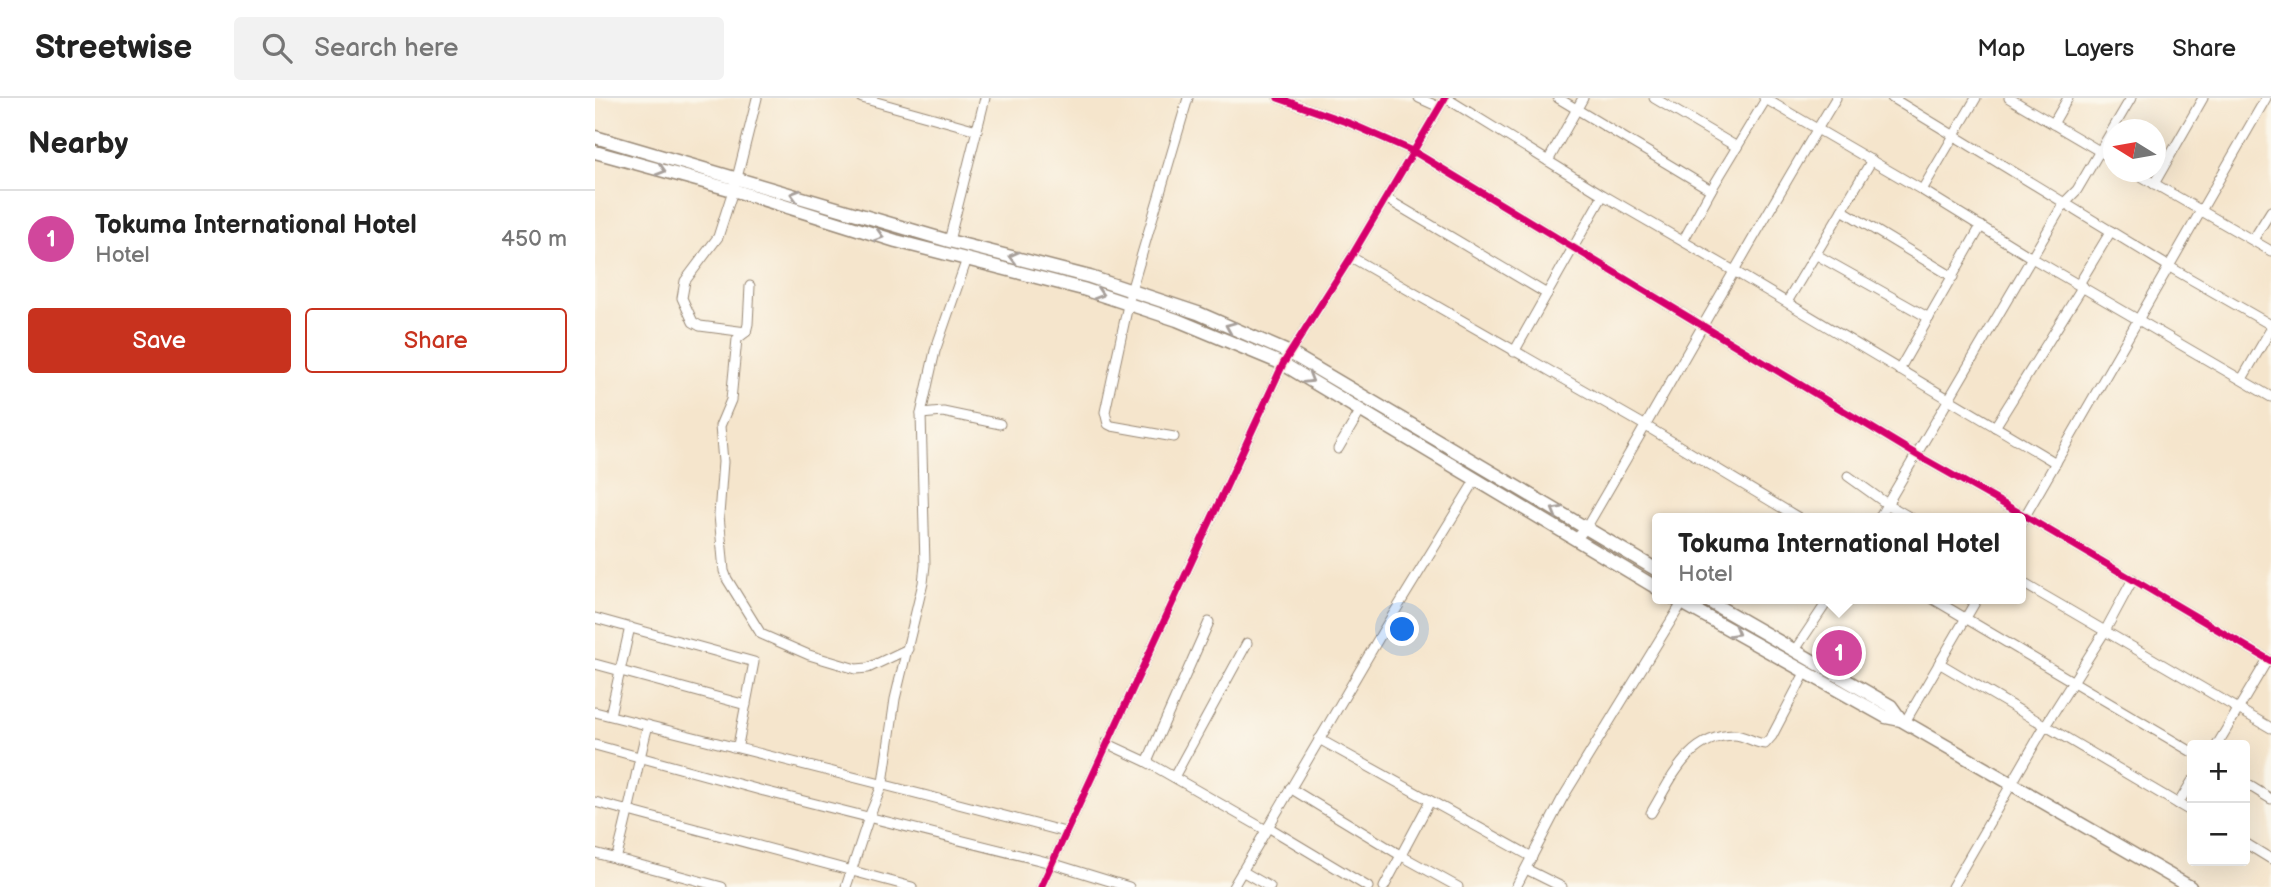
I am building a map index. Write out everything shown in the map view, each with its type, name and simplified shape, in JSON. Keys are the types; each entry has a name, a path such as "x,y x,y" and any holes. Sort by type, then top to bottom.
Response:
{"main road":[{"path":"595,137 896,241 1083,289 1130,297"},
{"path":"595,152 735,184 1090,277 1177,320 1286,358 1652,567"},
{"path":"1286,358 1361,410 1652,585"},
{"path":"1683,604 1886,717 1903,721 2190,887"},
{"path":"1714,604 1891,706 1903,721"}],"street":[{"path":"745,332 700,326 693,322 682,298 685,281 718,237 757,98"},
{"path":"862,98 977,130"},
{"path":"949,241 985,98"},
{"path":"1174,437 1112,426 1105,418 1130,297 1188,98"},
{"path":"1278,98 1349,123 1413,152 2013,513"},
{"path":"1419,98 1439,107"},
{"path":"1041,887 1286,358 1387,199 1446,98 1603,195 2056,463"},
{"path":"1558,98 1711,190"},
{"path":"1548,161 1583,98"},
{"path":"1654,98 1737,147"},
{"path":"1576,540 1586,528 1646,426 1702,325 1836,98"},
{"path":"1892,98 2271,327 2242,379"},
{"path":"1922,190 1976,98"},
{"path":"2053,124 2068,98"},
{"path":"1882,513 2064,203 2077,190 2131,98"},
{"path":"2154,184 2203,98"},
{"path":"2026,514 2266,98"},
{"path":"1683,241 1765,99 2271,397"},
{"path":"2012,99 2103,152"},
{"path":"1787,302 1872,160"},
{"path":"2151,182 2271,251"},
{"path":"1514,352 1603,195"},
{"path":"1387,199 1547,293"},
{"path":"1842,210 1953,277"},
{"path":"2253,240 2271,211"},
{"path":"1899,370 1982,226"},
{"path":"1995,427 2111,231"},
{"path":"1815,254 1929,318"},
{"path":"1351,257 1646,426 1791,513"},
{"path":"846,887 883,783 895,699 919,606 925,565 921,414 935,351 967,259"},
{"path":"750,285 748,324 745,332 737,339 731,400 720,426 723,462 719,515 727,579 761,634 809,655 856,669 868,668 908,649"},
{"path":"1338,449 1361,410"},
{"path":"921,414 943,412 1000,425"},
{"path":"1848,476 1902,513"},
{"path":"1233,887 1383,631 1476,479"},
{"path":"2026,521 2133,579 2269,660 2220,740"},
{"path":"1952,887 2045,726 2105,631 2133,579"},
{"path":"2026,585 2271,728"},
{"path":"1516,887 1562,799 1676,604"},
{"path":"1795,650 1826,604"},
{"path":"1942,604 2187,749"},
{"path":"1903,721 1974,604"},
{"path":"595,618 754,662 738,745 733,747"},
{"path":"1147,762 1209,622"},
{"path":"610,715 630,627"},
{"path":"1174,777 1247,643"},
{"path":"1939,663 2187,809"},
{"path":"595,664 746,705"},
{"path":"1651,813 1681,764 1706,740 1736,734 1765,744 1772,736 1806,671"},
{"path":"595,712 883,783 1065,832"},
{"path":"617,859 648,725"},
{"path":"1319,739 1532,857"},
{"path":"1106,743 1147,762 1368,887"},
{"path":"595,745 760,790 1051,863 1129,887"},
{"path":"2250,786 2271,799"},
{"path":"1290,788 1458,887"},
{"path":"2178,804 2187,789"},
{"path":"1384,887 1430,801"},
{"path":"595,802 912,887"},
{"path":"2250,847 2271,859"},
{"path":"595,853 722,887"},
{"path":"1526,869 1562,887"},
{"path":"1242,871 1270,887"}],"cycle path":[{"path":"1278,98 1349,123 1413,151 1917,455 2020,513"},
{"path":"1041,887 1283,364 1351,257 1445,98"},
{"path":"2026,517 2271,661"}],"place":[{"name":"Tokuma International Hotel","path":"1839,653"}]}
